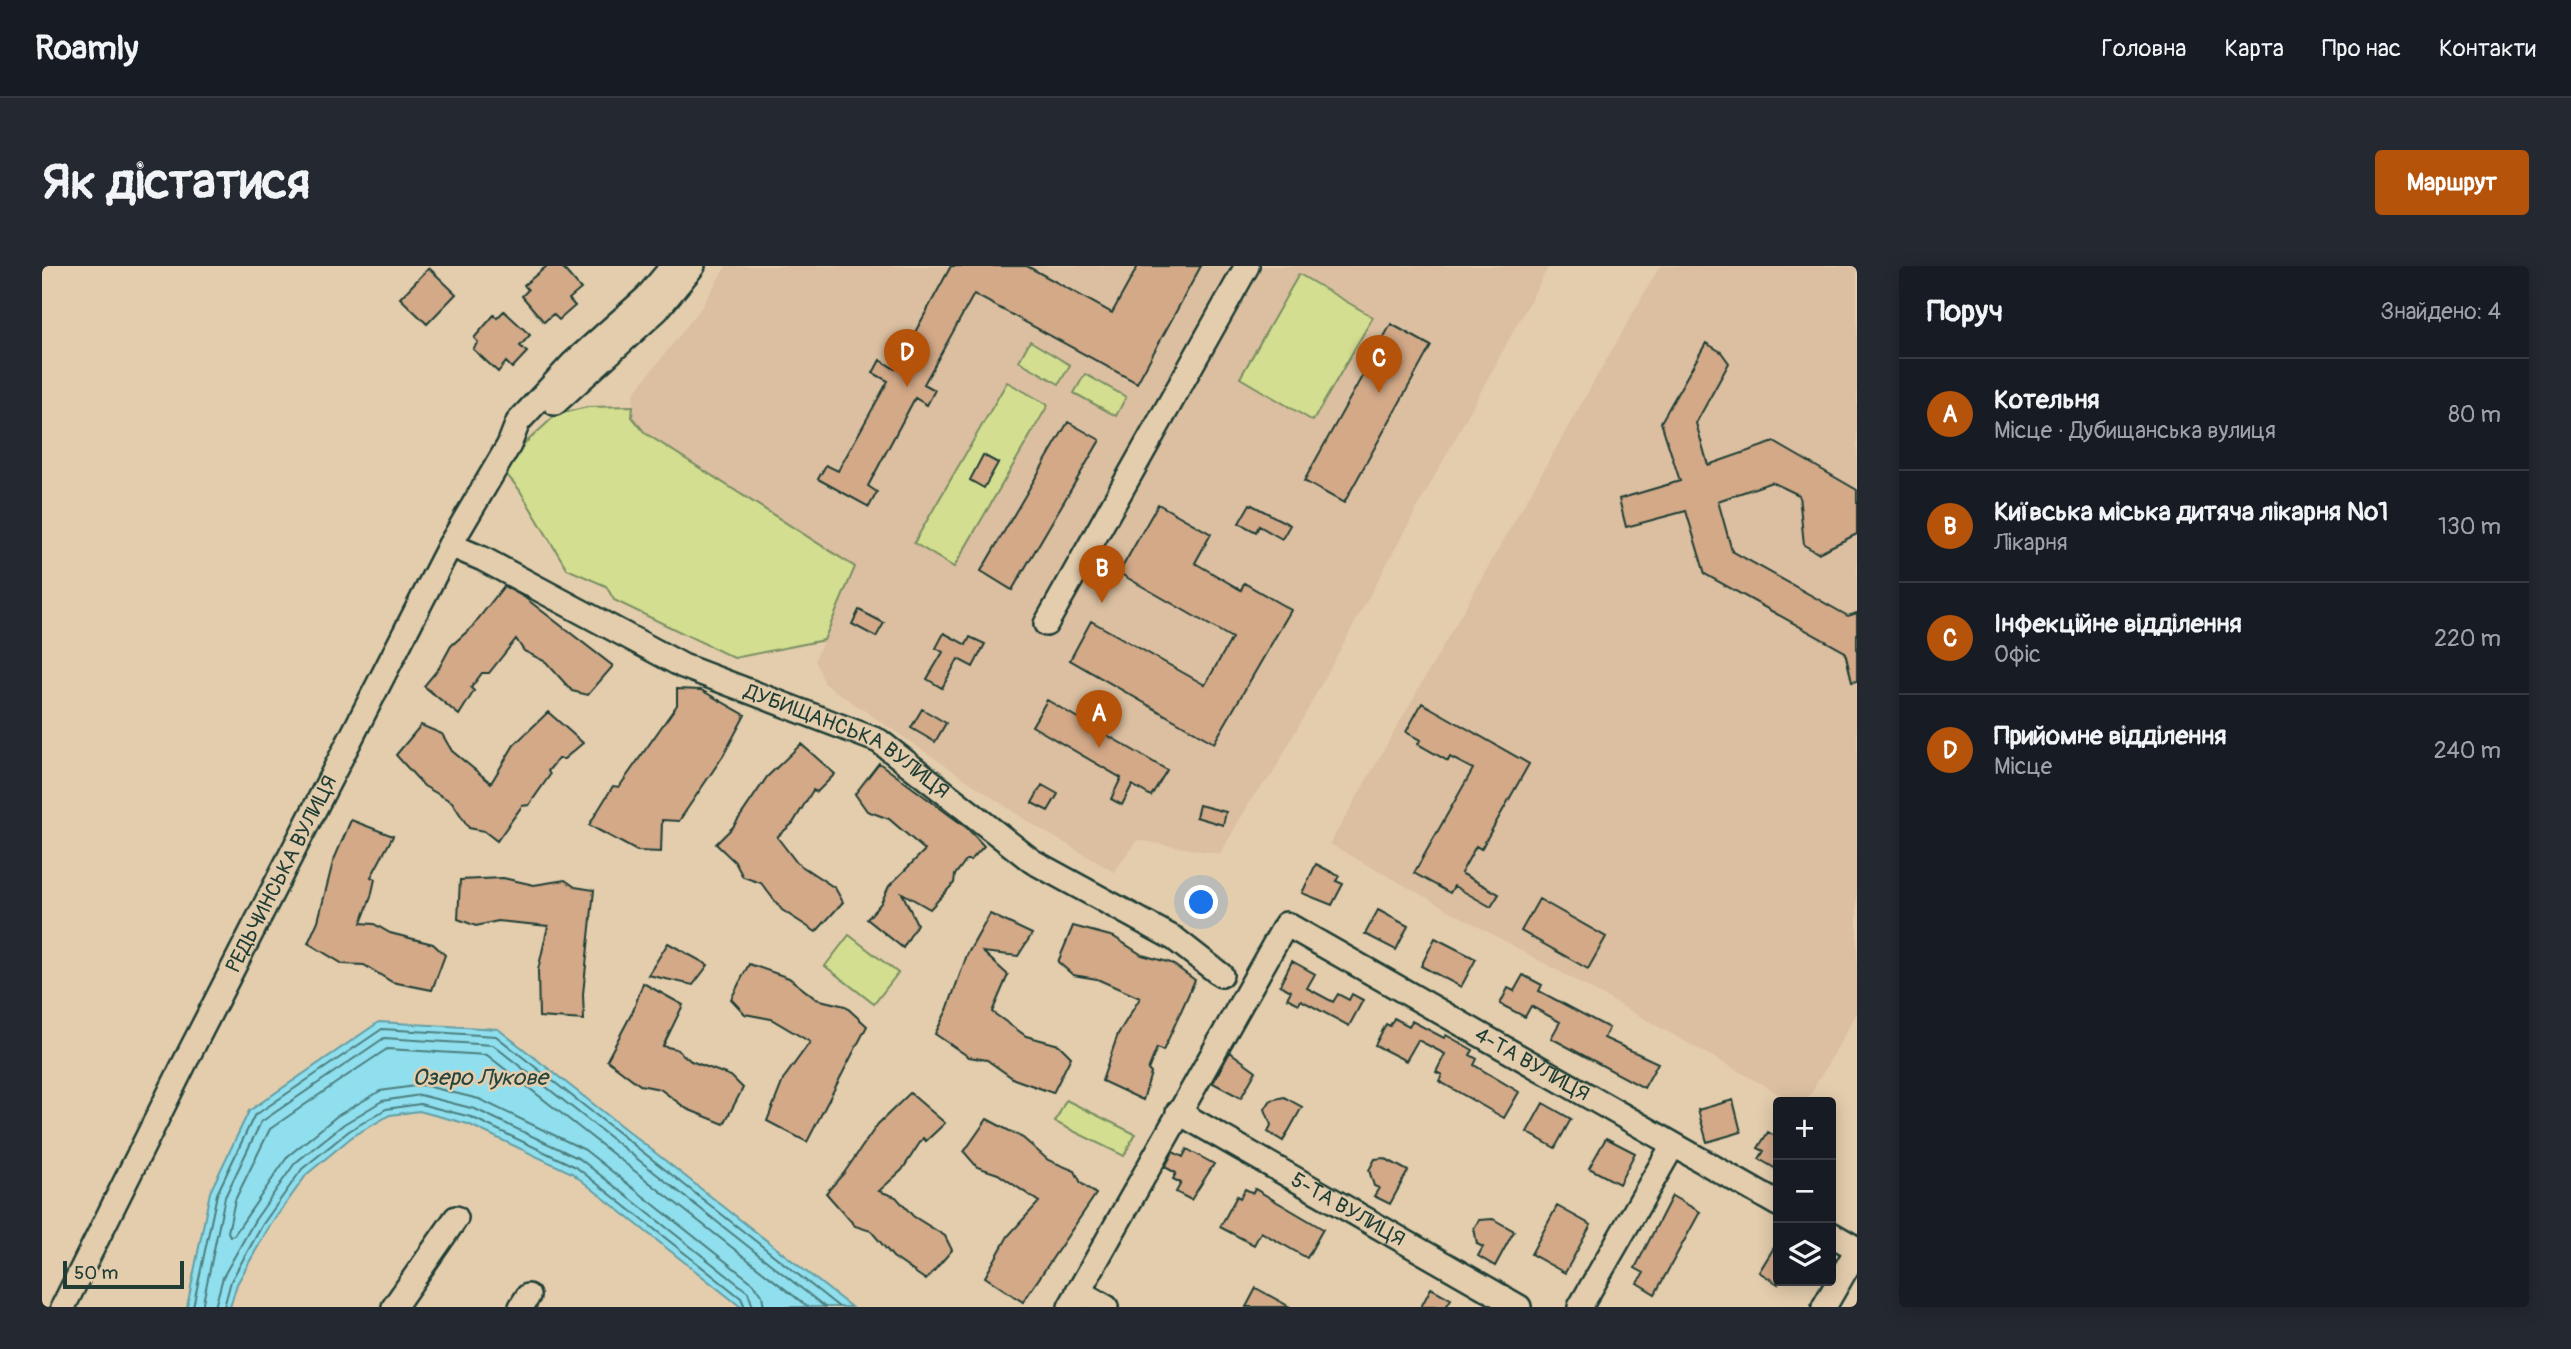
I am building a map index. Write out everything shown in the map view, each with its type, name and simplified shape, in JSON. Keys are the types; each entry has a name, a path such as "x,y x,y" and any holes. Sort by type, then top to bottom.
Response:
{"street":[{"name":"РЕДЬЧИНСЬКА ВУЛИЦЯ","path":"64,1307 191,1050 450,545 526,411 647,297 673,266"},
{"name":"РЕДЬЧИНСЬКА ВУЛИЦЯ","path":"509,445 657,310 693,266"},
{"path":"1046,624 1247,266"},
{"name":"ДУБИЩАНСЬКА ВУЛИЦЯ","path":"450,545 483,559 683,666 879,741 1032,861 1175,939 1221,975"},
{"name":"4-ТА ВУЛИЦЯ","path":"1178,1112 1286,924 1773,1201"},
{"path":"1106,1307 1074,1299 1178,1112"},
{"name":"5-ТА ВУЛИЦЯ","path":"1178,1112 1520,1307"},
{"path":"1580,1307 1673,1145"},
{"path":"394,1307 456,1218"},
{"path":"1824,1307 1857,1249 1836,1237"}],"shaded area":[{"path":"726,266 1549,266 1272,775 1254,795 1220,854 1137,840 1114,872 1030,823 825,684 815,660 854,567 645,433 632,417 634,393 701,308"},
{"path":"1660,266 1857,266 1857,1013 1809,1097 1785,1097 1330,844"}],"green space":[{"path":"1299,274 1373,317 1313,421 1240,378"},
{"path":"1030,341 1070,365 1059,384 1019,361"},
{"path":"1085,374 1126,397 1116,416 1074,393"},
{"path":"1007,382 1048,405 954,567 914,543"},
{"path":"633,406 632,417 645,433 855,567 824,640 734,658 614,600 606,586 567,569 519,489 507,475 512,455 557,414 588,407"},
{"path":"849,935 898,973 874,1004 825,966"},
{"path":"1066,1100 1135,1134 1124,1156 1055,1122"}],"water":[{"name":"Озеро Лукове","path":"379,1022 498,1029 851,1307 741,1307 572,1173 468,1124 419,1111 390,1115 353,1136 307,1174 269,1227 237,1284 230,1307 187,1307 210,1192 249,1111"}],"building":[{"path":"547,266 561,266 581,289 569,299 575,306 559,320 553,314 544,322 522,296 528,290 524,285"},
{"path":"951,266 1027,266 1112,313 1138,266 1201,266 1137,383 974,294 924,384 935,390 927,405 915,398 868,486 877,492 869,507 818,479 826,465 838,471 888,381 873,373 880,360 895,369"},
{"path":"429,268 456,294 427,324 400,298"},
{"path":"504,311 530,335 520,346 527,352 512,368 506,362 498,372 473,349 478,342 474,338 494,315 497,318"},
{"path":"1391,324 1431,346 1344,503 1304,481"},
{"path":"1706,343 1721,352 1729,363 1696,423 1708,465 1774,442 1857,490 1857,534 1818,553 1804,545 1799,495 1772,482 1718,501 1732,551 1848,616 1857,613 1857,681 1852,682 1845,652 1705,574 1686,511 1626,527 1619,499 1680,481 1661,422"},
{"path":"1068,422 1100,440 1012,590 981,571"},
{"path":"983,455 998,463 984,488 970,480"},
{"path":"1158,504 1211,534 1195,563 1241,590 1244,583 1291,610 1214,743 1070,660 1091,621 1205,685 1232,638 1119,573"},
{"path":"1250,504 1290,525 1282,539 1259,526 1256,532 1239,523"},
{"path":"504,586 524,597 613,666 588,695 572,691 546,662 524,651 516,639 489,673 482,673 471,688 474,691 459,715 424,686 439,668 451,646 471,628"},
{"path":"859,610 884,623 876,637 852,624"},
{"path":"944,633 966,645 970,637 985,644 973,667 958,659 942,688 927,679 943,652 936,648"},
{"path":"677,689 701,690 745,715 723,756 679,821 662,820 661,852 637,851 589,825 613,786 619,787 677,705"},
{"path":"1047,700 1167,770 1151,796 1132,785 1122,805 1111,799 1121,778 1032,726"},
{"path":"1422,703 1529,764 1481,849 1476,846 1461,873 1499,894 1491,907 1454,886 1450,893 1414,873 1473,769 1450,757 1448,761 1418,744 1420,740 1406,732"},
{"path":"922,709 946,723 935,742 911,728"},
{"path":"548,712 583,743 564,759 558,759 529,805 522,806 497,841 484,831 469,828 452,802 424,786 396,755 421,725 442,734 452,751 491,783 514,745"},
{"path":"801,744 835,774 817,792 813,790 793,823 777,837 797,863 835,888 843,902 816,932 782,910 761,883 743,877 735,862 716,844 733,827 767,777"},
{"path":"879,763 967,828 984,846 971,860 966,860 955,875 954,883 930,909 902,893 917,924 903,948 867,919 881,903 889,886 925,850 889,819 867,811 855,794"},
{"path":"1042,785 1058,794 1048,811 1032,803"},
{"path":"1199,805 1226,812 1223,825 1196,817"},
{"path":"351,820 393,836 371,877 375,879 361,923 374,924 390,933 433,944 445,955 432,990 392,982 364,965 343,964 308,943 318,921 333,862"},
{"path":"1316,864 1339,876 1336,881 1343,884 1332,905 1302,893"},
{"path":"503,878 534,885 565,880 575,887 594,890 583,994 584,1020 539,1017 538,970 548,926 498,921 476,926 458,919 460,880"},
{"path":"1539,899 1606,937 1588,969 1521,931"},
{"path":"1378,910 1408,926 1396,950 1365,934"},
{"path":"990,914 1032,934 1018,956 983,952 1008,975 992,1012 1026,1036 1059,1045 1071,1057 1053,1093 1014,1079 987,1060 969,1057 935,1034 947,1010 967,955"},
{"path":"1073,926 1114,937 1142,955 1171,963 1195,980 1163,1051 1157,1048 1148,1070 1151,1073 1143,1100 1102,1081 1118,1034 1140,998 1097,979 1073,975 1058,962"},
{"path":"1435,938 1476,959 1461,987 1421,966"},
{"path":"668,943 708,965 693,985 648,975"},
{"path":"1292,961 1315,974 1307,988 1333,1002 1338,994 1349,1000 1352,994 1363,1000 1349,1026 1301,1000 1299,1004 1287,998 1291,991 1280,985"},
{"path":"749,964 789,978 816,999 845,1006 867,1026 807,1142 767,1121 784,1078 810,1042 771,1019 745,1014 731,999"},
{"path":"1523,975 1542,985 1539,991 1609,1028 1604,1038 1658,1063 1644,1088 1551,1038 1560,1022 1531,1006 1525,1017 1500,1004 1508,988 1514,991"},
{"path":"643,983 683,1005 663,1046 676,1049 691,1061 731,1076 743,1088 724,1124 687,1109 660,1089 640,1085 607,1060 633,1011"},
{"path":"1394,1018 1409,1026 1412,1021 1473,1050 1470,1055 1477,1059 1474,1065 1519,1092 1504,1118 1439,1081 1442,1075 1436,1072 1445,1054 1418,1040 1406,1061 1375,1045 1386,1024 1390,1026"},
{"path":"1230,1052 1256,1071 1241,1098 1213,1083"},
{"path":"910,1093 945,1123 926,1141 923,1138 902,1170 879,1191 896,1197 913,1216 945,1236 952,1250 926,1280 893,1257 871,1231 855,1226 826,1193 844,1173 878,1124"},
{"path":"1284,1097 1302,1107 1283,1141 1268,1132 1271,1125 1265,1109 1271,1100"},
{"path":"1733,1100 1741,1132 1707,1142 1698,1110"},
{"path":"1543,1103 1571,1119 1555,1148 1527,1132"},
{"path":"987,1119 1023,1138 1048,1160 1075,1171 1081,1183 1096,1194 1023,1302 985,1277 1008,1236 1039,1202 998,1174 977,1167 964,1152"},
{"path":"1768,1132 1773,1135 1773,1167 1759,1159 1764,1151 1758,1148"},
{"path":"1606,1138 1635,1153 1619,1184 1589,1168"},
{"path":"1187,1149 1214,1164 1191,1200 1176,1192 1181,1183 1173,1179 1176,1173 1165,1167 1173,1152 1183,1157"},
{"path":"1384,1158 1408,1171 1390,1204 1374,1196 1379,1188 1374,1186 1369,1170 1375,1159"},
{"path":"1245,1189 1253,1193 1255,1189 1323,1229 1307,1258 1261,1232 1254,1245 1220,1227 1237,1196 1240,1198"},
{"path":"1672,1196 1700,1212 1655,1294 1637,1283 1644,1273 1635,1268"},
{"path":"1557,1206 1591,1225 1565,1273 1531,1254"},
{"path":"1493,1219 1514,1231 1495,1266 1478,1256 1483,1247 1477,1244 1474,1228 1479,1220"},
{"path":"1773,1249 1773,1281 1759,1272"},
{"path":"1256,1288 1290,1307 1246,1307"},
{"path":"1431,1288 1451,1299 1446,1307 1421,1307"}],"place":[{"name":"Прийомне відділення","path":"907,387"},
{"name":"Інфекційне відділення","path":"1379,393"},
{"name":"Київська міська дитяча лікарня №1","path":"1102,603"},
{"name":"Котельня","path":"1099,748"}]}
